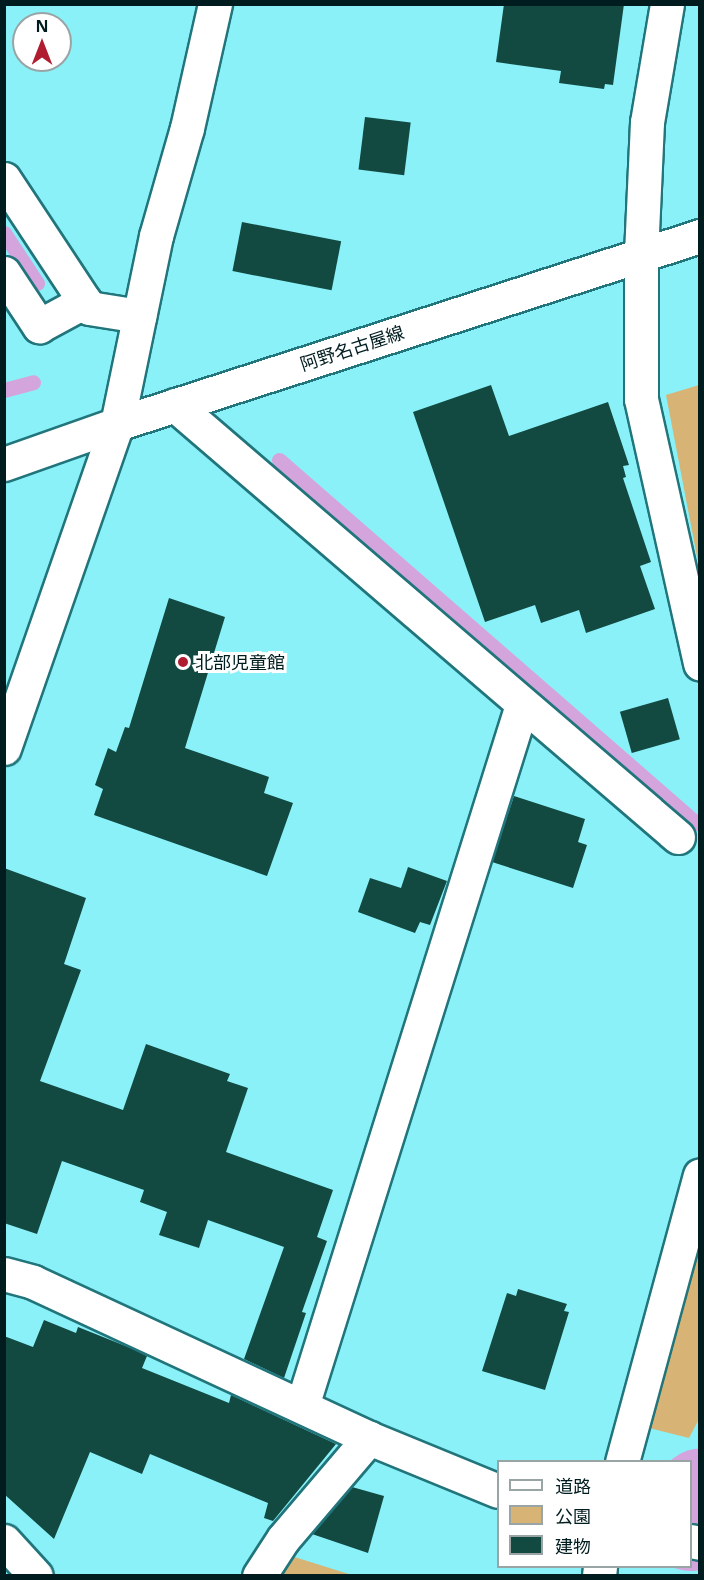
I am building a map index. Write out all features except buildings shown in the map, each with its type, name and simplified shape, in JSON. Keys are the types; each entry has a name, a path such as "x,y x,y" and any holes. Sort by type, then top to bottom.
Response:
{"street":[{"path":"4,748 117,424 156,236 187,128 215,4"},
{"path":"667,4 647,122 649,252 641,399 699,664"},
{"path":"4,179 89,308 139,316"},
{"name":"阿野名古屋線","path":"4,464 117,424 699,236"},
{"path":"4,273 39,326 85,301"},
{"path":"175,405 678,837"},
{"path":"302,1406 522,705"},
{"path":"622,1460 699,1175"},
{"path":"4,1274 33,1282 369,1438 497,1491"},
{"path":"259,1575 283,1539 369,1438"},
{"path":"4,1541 36,1575"}],"green space":[{"path":"700,385 699,567 666,395"},
{"path":"699,1228 699,1419 689,1438 645,1427"},
{"path":"288,1555 352,1575 272,1576"}],"waterway":[{"path":"4,233 37,283"},
{"path":"4,390 33,382"},
{"path":"279,460 696,823"},
{"path":"692,1520 700,1491"}],"place":[{"name":"北部児童館","path":"183,662"}]}
